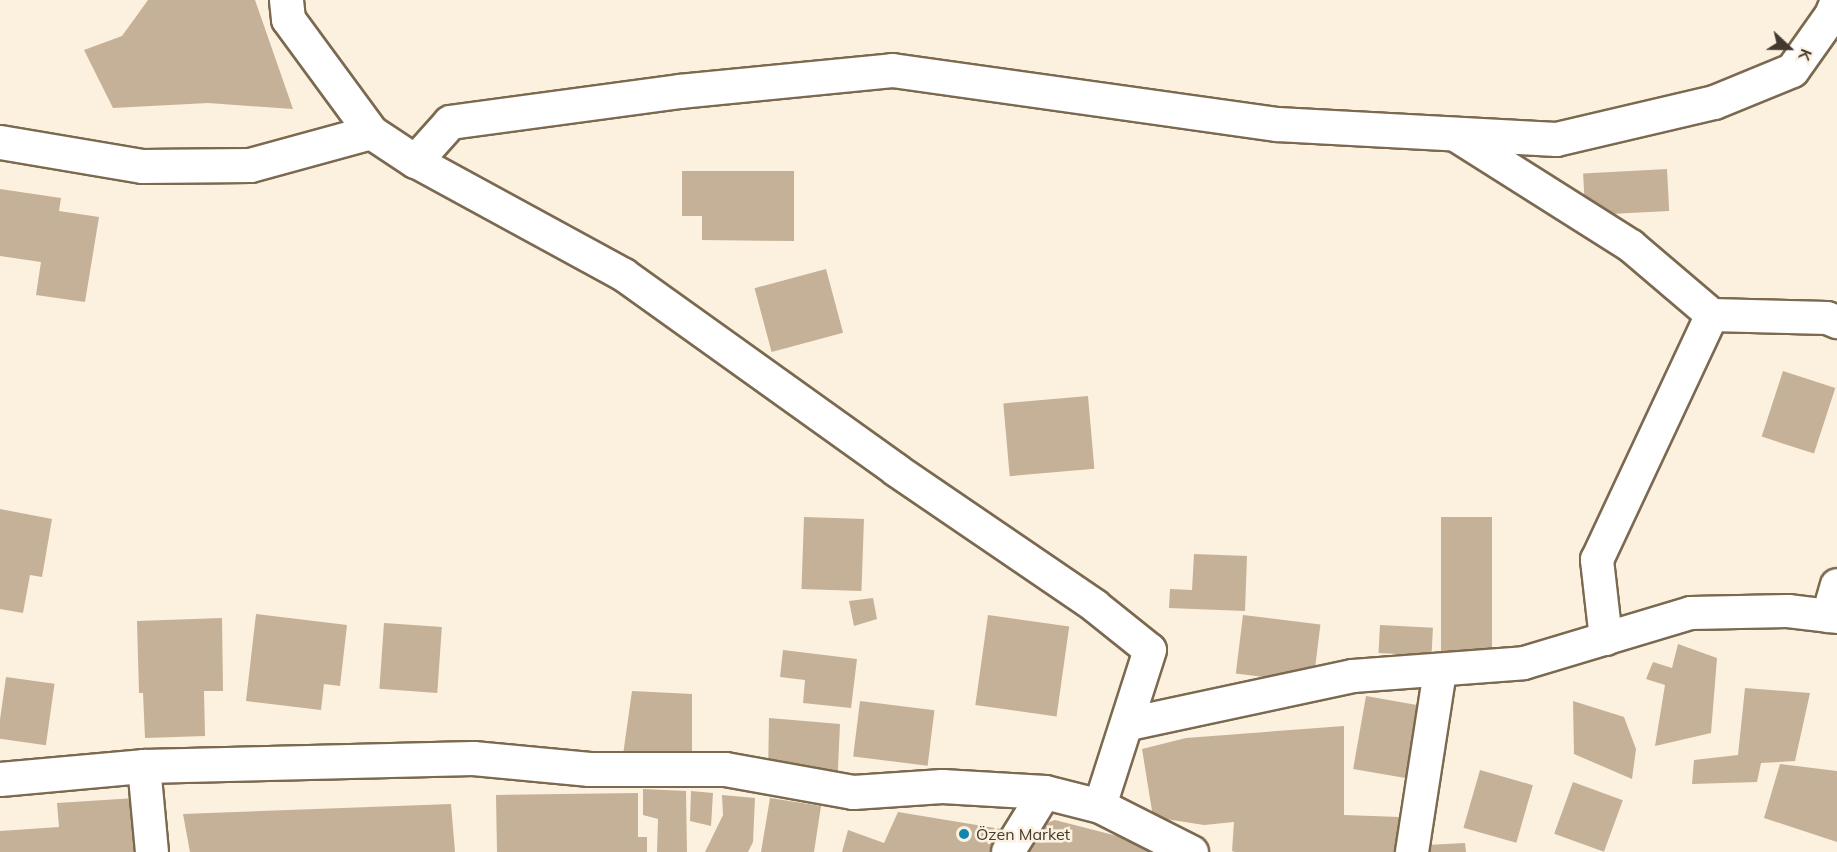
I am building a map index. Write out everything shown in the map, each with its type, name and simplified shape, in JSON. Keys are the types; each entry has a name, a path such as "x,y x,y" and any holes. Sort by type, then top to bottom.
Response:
{"street":[{"path":"286,0 288,19 370,132 415,160 624,275 896,470 1104,613 1150,650 1129,724 1100,806"},
{"path":"415,160 450,122 679,92 892,70 1277,124 1556,139 1714,102 1792,70 1837,0"},
{"path":"0,142 142,166 250,165 370,132"},
{"path":"1454,134 1631,246 1712,315 1827,318 1837,322"},
{"path":"1606,639 1597,560 1712,315"},
{"path":"1129,724 1353,676 1440,672 1524,663 1691,613 1788,611 1833,616 1837,585"},
{"path":"1412,852 1440,672"},
{"path":"0,779 144,766 474,758 589,769 725,769 853,792 942,786 1045,792 1100,806 1191,852"},
{"path":"144,766 152,852"},
{"path":"1008,852 1045,792"}],"building":[{"path":"148,0 255,0 293,109 208,103 113,108 84,50 122,36"},
{"path":"1667,169 1669,211 1585,215 1583,173"},
{"path":"682,171 794,171 794,241 702,240 702,216 682,216"},
{"path":"0,189 61,198 59,211 99,217 85,302 36,295 41,262 0,256"},
{"path":"826,269 843,333 772,352 755,288"},
{"path":"1783,371 1835,388 1814,454 1762,437"},
{"path":"1088,396 1094,469 1010,476 1003,403"},
{"path":"0,509 52,519 42,577 30,575 23,613 0,609"},
{"path":"804,517 864,519 861,591 801,589"},
{"path":"1441,517 1492,517 1492,664 1441,664"},
{"path":"1194,554 1247,556 1245,611 1169,608 1170,589 1192,590"},
{"path":"873,598 877,619 854,626 849,601"},
{"path":"256,614 347,625 340,686 324,684 321,710 246,701"},
{"path":"988,615 1069,626 1057,717 975,705"},
{"path":"1243,615 1320,625 1313,683 1236,674"},
{"path":"222,618 223,691 204,691 205,736 145,738 143,693 139,693 137,621"},
{"path":"384,623 442,627 437,693 379,689"},
{"path":"1380,625 1433,628 1431,656 1379,653"},
{"path":"1678,644 1717,658 1711,733 1655,746 1665,685 1646,679 1653,662 1672,668"},
{"path":"783,650 857,659 851,708 803,703 805,680 780,677"},
{"path":"6,677 55,684 46,745 0,739 0,720"},
{"path":"1745,688 1810,693 1795,761 1761,763 1757,782 1692,784 1694,760 1738,755"},
{"path":"632,691 692,694 692,766 622,762"},
{"path":"1366,696 1421,706 1408,779 1353,769"},
{"path":"860,701 934,710 928,766 853,757"},
{"path":"1573,701 1624,717 1636,749 1632,779 1574,754"},
{"path":"769,718 840,724 837,789 768,777"},
{"path":"1344,726 1344,815 1400,817 1397,852 1235,852 1232,851 1234,822 1204,825 1153,817 1142,749 1186,738"},
{"path":"1780,764 1837,771 1837,842 1764,818"},
{"path":"1480,770 1533,785 1516,843 1463,828"},
{"path":"1573,782 1623,800 1604,852 1554,834"},
{"path":"643,789 686,791 687,852 657,852 658,819 643,815"},
{"path":"691,791 713,793 711,826 690,821"},
{"path":"638,793 638,837 647,837 647,852 497,852 496,795"},
{"path":"722,795 755,798 753,842 748,852 705,852 723,815"},
{"path":"136,798 139,852 0,852 0,831 59,827 57,803"},
{"path":"770,798 821,806 814,852 761,852"},
{"path":"451,804 455,852 190,852 183,814"},
{"path":"898,812 1007,830 993,852 842,852 848,830 884,843"},
{"path":"1055,820 1156,846 1153,852 1026,852 1035,827"},
{"path":"1465,843 1466,852 1428,852 1427,845"}],"place":[{"name":"Özen Market","path":"964,834"}]}
